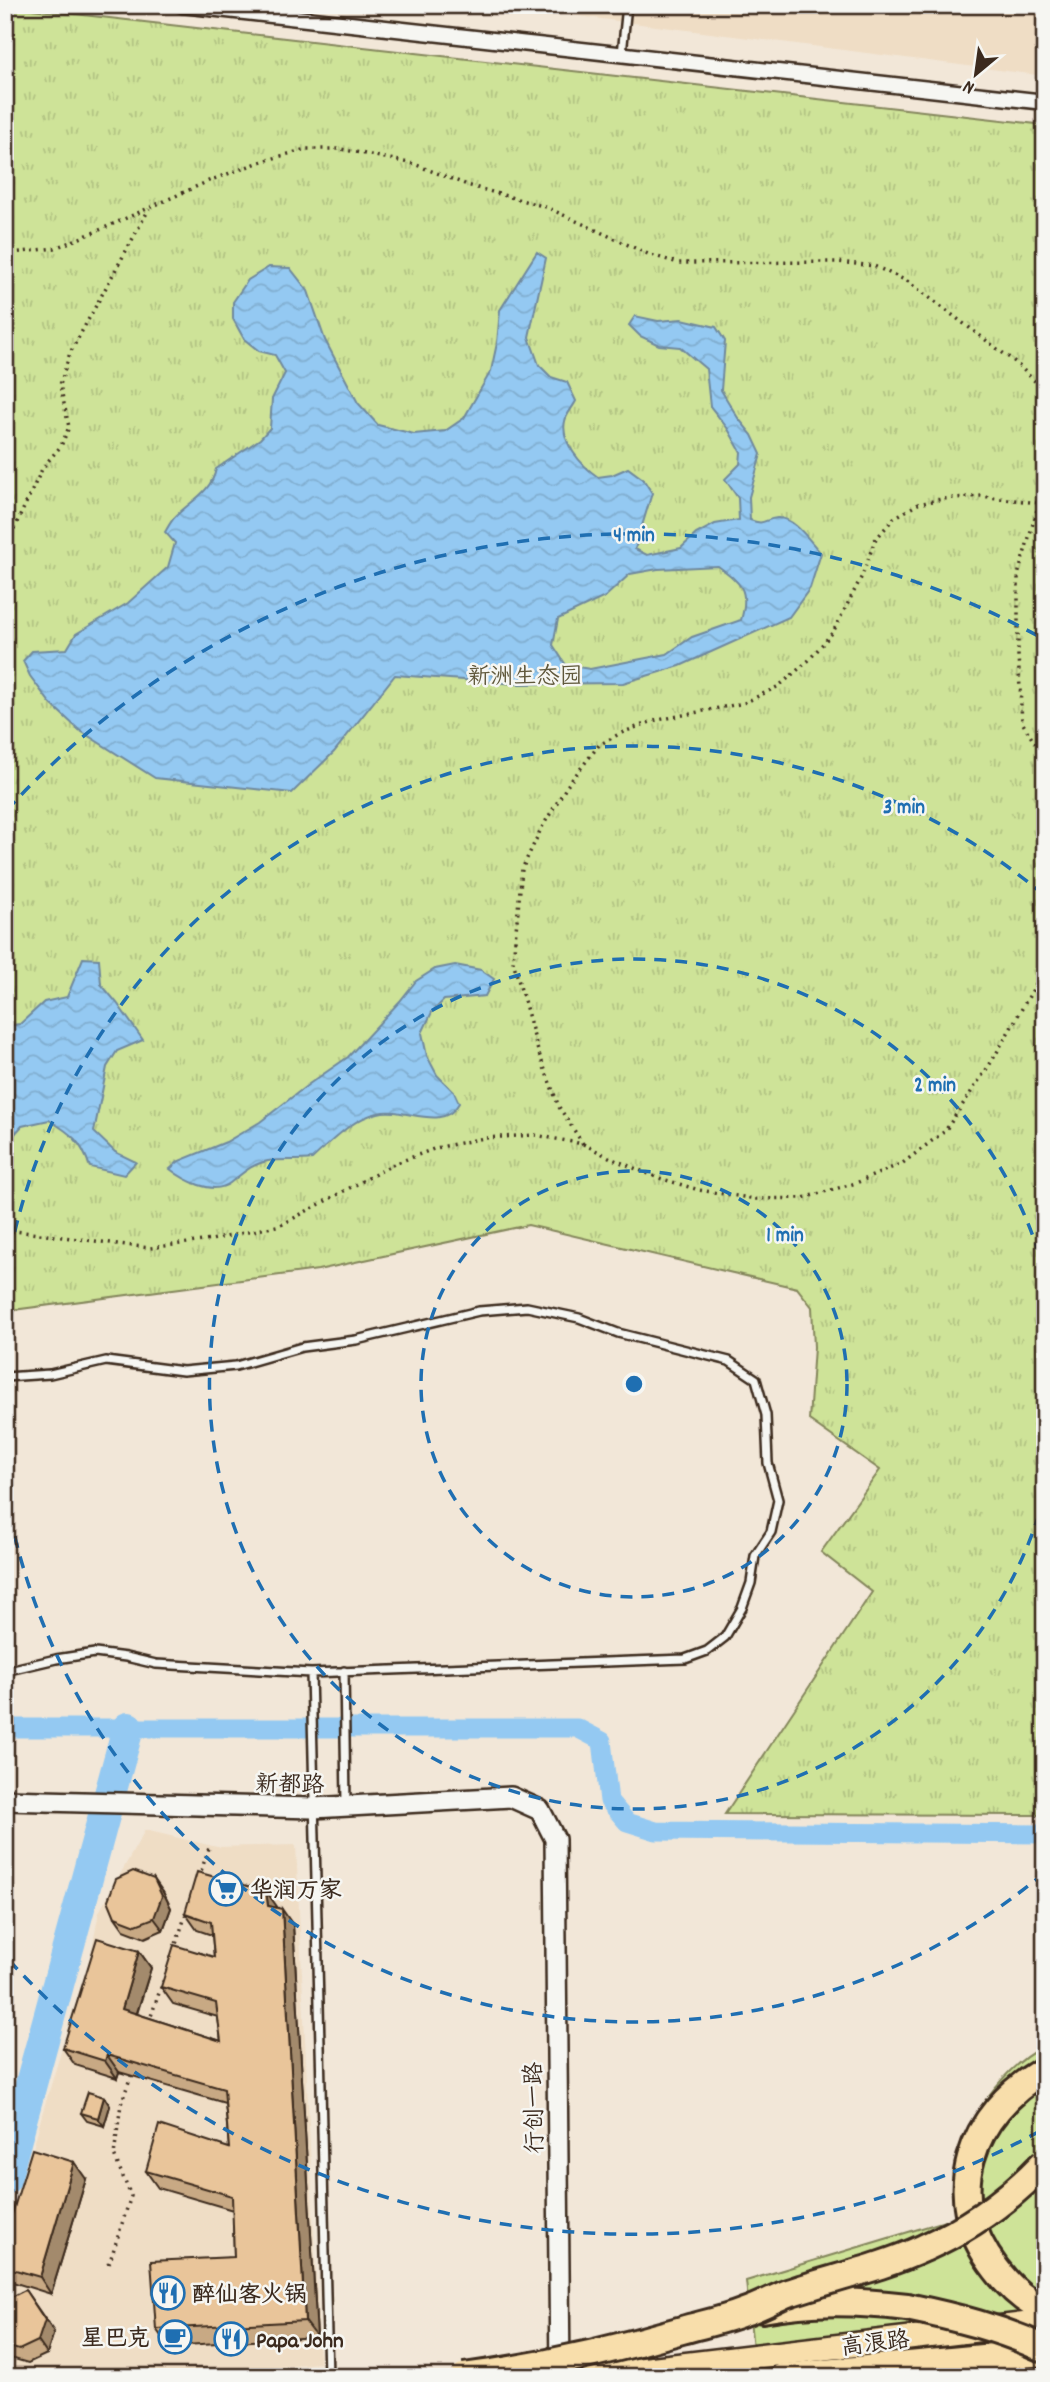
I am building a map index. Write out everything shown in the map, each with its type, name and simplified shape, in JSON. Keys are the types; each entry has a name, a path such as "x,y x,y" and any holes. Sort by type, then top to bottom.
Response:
{"highway":[{"path":"1045,2070 1020,2085 1001,2104 981,2131 970,2156 966,2186 969,2213 984,2253 1005,2282 1034,2306 1045,2309"},
{"path":"743,2313 784,2295 925,2248 960,2230 996,2206 1027,2181 1045,2162"},
{"path":"464,2377 576,2358 743,2313 793,2304 848,2301 907,2307 971,2320 1018,2336 1045,2351"},
{"path":"783,2377 1045,2351"}],"main road":[{"name":"高浪路","path":"580,2377 1045,2322"}],"street":[{"path":"182,5 1045,102"},
{"name":"新都路","path":"5,1800 346,1808 511,1797 540,1810 555,1839"},
{"name":"行创一路","path":"555,1839 560,2377"}],"lane":[{"path":"622,54 627,5"},
{"path":"5,1377 50,1374 106,1361 183,1371 236,1366 302,1347 356,1340 480,1311 527,1307 579,1318 618,1333 729,1361 756,1379 766,1415 768,1464 778,1500 771,1532 755,1556 751,1583 742,1608 725,1637 707,1651 685,1659 311,1673 156,1664 96,1653 56,1658 5,1671"},
{"path":"344,1671 346,1808"},
{"path":"311,1673 328,2377"}],"path":[{"path":"5,254 55,247 211,180 260,162 306,149 341,149 414,164 467,185 546,208 648,254 678,263 837,262 874,266 907,281 1015,362 1045,391"},
{"path":"5,548 43,467 61,446 68,427 60,385 71,353 150,208"},
{"path":"1045,491 1018,575 1018,655 1022,722 1045,760"},
{"path":"583,1144 559,1107 542,1062 513,961 522,869 566,786 599,745 621,733 653,721 744,703 779,687 808,661 833,632 862,576 875,540 894,518 918,504 942,499 981,496 1039,503"},
{"path":"5,1234 15,1231 150,1248 211,1240 281,1226 394,1164 436,1148 484,1138 535,1135 583,1144 656,1177 699,1190 756,1199 803,1198 856,1183 903,1163 944,1131 992,1061 1036,984 1045,960"},
{"path":"196,1884 210,1845"},
{"path":"147,2027 187,1910"},
{"path":"109,2264 131,2196 114,2155 121,2105 134,2066"}],"shaded area":[{"path":"493,5 1045,5 1045,76 625,22"},
{"path":"145,1830 217,1847 296,1845 320,2363 129,2377 5,2377 5,2255 43,2111 91,1954 99,1912"}],"green space":[{"name":"新洲生态园","path":"5,6 1045,125 1045,1815 725,1814 872,1592 821,1552 880,1470 809,1420 814,1347 812,1307 797,1288 528,1225 318,1270 5,1311"},
{"path":"1045,2046 1045,2377 756,2377 746,2281 955,2218 961,2156 974,2118 1006,2075 1032,2053"}],"water":[{"path":"537,252 546,258 529,337 539,365 551,377 567,382 576,401 566,419 564,429 569,445 579,460 598,477 612,475 628,468 643,479 652,493 635,549 647,555 681,548 696,534 715,524 739,520 738,498 725,479 740,464 741,452 710,406 706,369 680,347 659,345 640,336 629,325 635,316 658,321 682,319 716,327 725,341 721,390 752,435 761,454 749,497 750,520 762,522 784,519 802,531 821,553 810,588 789,617 680,666 623,683 518,684 395,675 334,752 292,793 155,778 79,730 50,703 30,676 23,661 32,651 67,649 76,634 128,603 168,567 175,543 165,532 172,520 205,491 216,469 260,439 270,428 272,399 285,373 275,355 259,351 244,339 233,319 233,302 248,280 269,267 290,268 308,291 325,340 358,403 378,425 414,434 445,431 464,418 491,371 500,310","holes":["718,566 738,583 744,594 741,620 692,637 667,654 590,669 566,665 553,645 558,619 605,597 630,574 658,569"]},
{"path":"83,958 99,959 101,984 143,1040 117,1051 107,1067 94,1132 115,1152 136,1162 124,1175 90,1167 75,1139 49,1120 22,1126 5,1145 5,1026 20,1024 44,1002 67,997"},
{"path":"455,965 481,970 494,979 485,996 444,1000 432,1012 422,1033 427,1056 437,1075 454,1092 459,1103 452,1112 433,1118 388,1112 368,1116 342,1132 312,1159 262,1162 247,1169 223,1187 199,1185 170,1169 179,1161 226,1142 260,1122 348,1057 416,981 435,969"}],"building":[{"path":"133,1871 154,1879 162,1896 154,1918 136,1925 115,1917 108,1900 116,1879"},
{"path":"197,1872 266,1891 268,1906 282,1909 305,2321 156,2329 151,2261 234,2257 232,2196 146,2171 159,2125 229,2148 224,2089 107,2055 105,2061 63,2048 97,1938 139,1951 122,2009 221,2041 216,2003 161,1987 174,1945 214,1957 211,1922 185,1913"},
{"path":"88,2092 104,2097 98,2118 81,2113"},
{"path":"32,2149 74,2162 40,2277 5,2267 5,2237"},
{"path":"25,2290 45,2320 38,2341 19,2350 5,2346 5,2300"}],"waterway":[{"path":"5,1728 577,1728 602,1741 609,1801 627,1822 656,1831 1045,1834"},
{"path":"5,2179 128,1728"}],"place":[{"name":"华润万家","path":"226,1889"},
{"name":"醉仙客火锅","path":"168,2293"},
{"name":"星巴克","path":"175,2337"},
{"name":"Papa John","path":"231,2339"}]}
